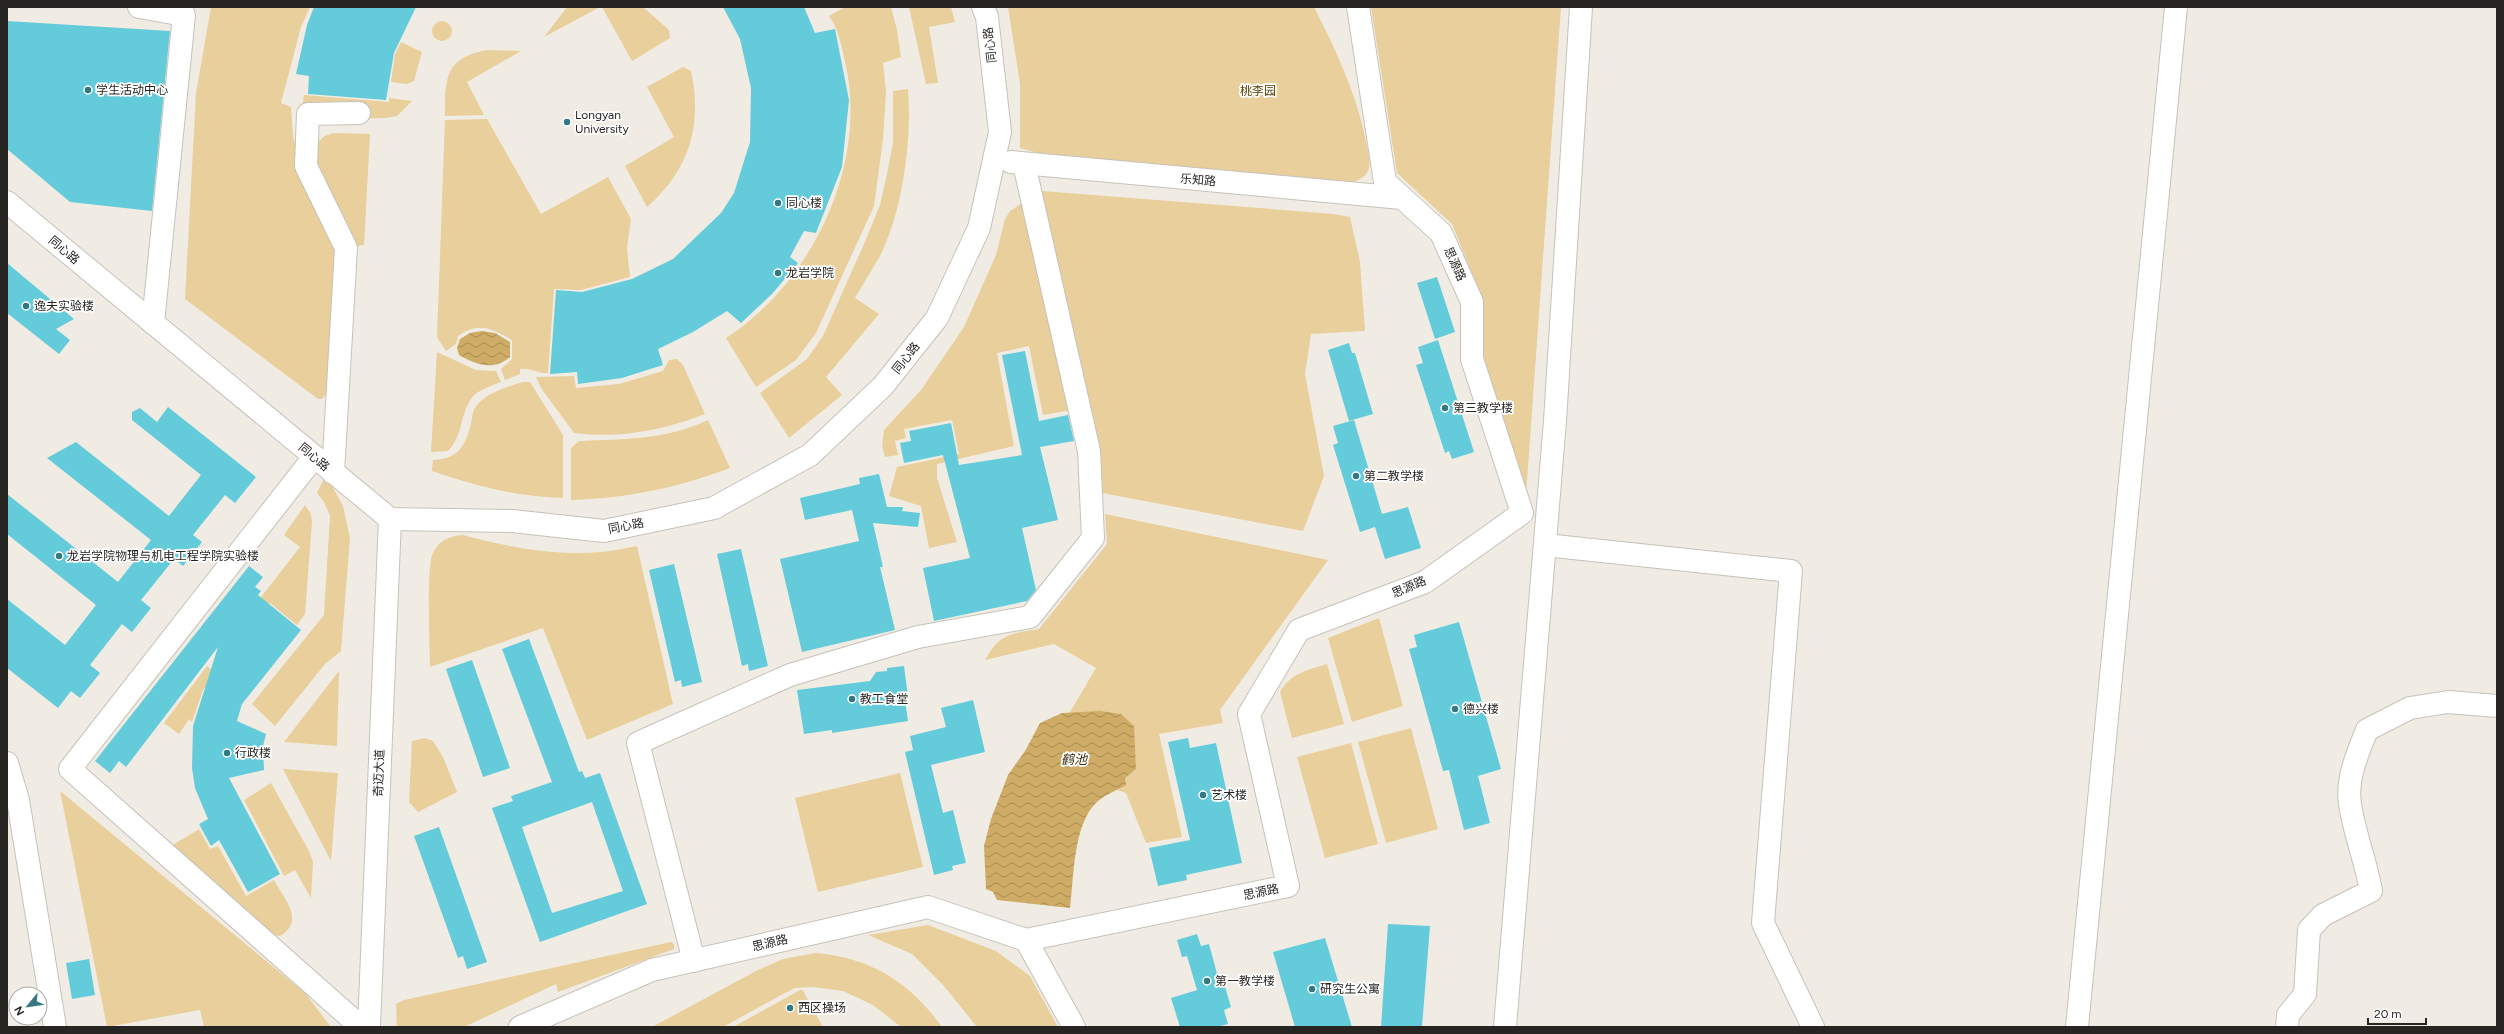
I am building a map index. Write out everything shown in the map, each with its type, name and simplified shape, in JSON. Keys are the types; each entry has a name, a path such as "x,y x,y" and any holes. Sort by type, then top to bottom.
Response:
{"street":[{"path":"139,7 184,15 153,323"},
{"name":"同心路","path":"7,202 390,519 512,521 604,531 714,508 810,455 883,386 937,318 979,228 1000,132 987,17 983,7"},
{"name":"思源路","path":"520,1027 652,970 928,907 1026,940 1288,886 1249,714 1299,630 1425,582 1522,513 1472,359 1472,302 1441,233 1384,182 1358,7"},
{"path":"1505,1027 1545,545 1581,7"},
{"path":"2077,1027 2176,7"},
{"path":"333,472 346,248 306,166 308,114 359,113"},
{"name":"乐知路","path":"994,161 1402,198"},
{"path":"694,961 638,743 790,675 918,637 1030,617 1093,538 1089,451 1024,164"},
{"path":"314,457 70,769 361,1027"},
{"name":"奇迈大道","path":"369,1027 390,519"},
{"path":"1545,545 1790,570 1763,923 1813,1027"},
{"path":"2287,1027 2288,1015 2305,994 2309,930 2323,914 2371,891 2365,859 2350,803 2351,777 2367,730 2410,708 2448,702 2497,706"},
{"path":"7,763 18,800 55,1027"},
{"path":"1026,940 1074,1027"}],"green space":[{"path":"211,7 310,7 301,27 281,103 291,107 293,136 302,176 337,252 326,394 322,399 318,399 185,299 196,93"},
{"path":"567,7 600,7 544,37"},
{"path":"602,7 643,7 669,30 670,38 632,61"},
{"path":"845,7 891,7 897,30 901,57 883,63 886,92 883,139 874,206 816,333 796,360 756,387 726,338 757,314 785,285 808,253 827,217 841,179 849,139 850,100 841,43 829,16"},
{"path":"909,7 951,7 955,22 929,27 938,83 926,84"},
{"name":"桃李园","path":"1008,7 1314,7 1330,39 1357,106 1369,154 1370,162 1368,171 1362,178 1351,183 1052,157 1020,148 1020,84"},
{"path":"1371,7 1561,7 1526,495 1481,358 1482,298 1452,224 1397,173"},
{"path":"438,21 446,21 452,27 452,35 446,41 438,41 432,35 432,27"},
{"path":"401,42 422,52 414,81 407,84 391,82 395,54"},
{"path":"487,50 521,51 467,82 484,115 445,116 447,80 450,71 455,64 463,58"},
{"path":"683,67 691,71 694,91 695,110 689,146 683,162 673,178 647,207 625,166 674,137 647,87"},
{"path":"908,89 909,129 907,152 895,218 880,256 855,298 879,314 826,377 842,395 789,438 760,393 807,359 823,336 880,205 893,143 893,91"},
{"path":"304,95 389,102 389,98 412,101 397,116 386,118 300,120"},
{"path":"487,119 541,214 608,177 631,219 627,248 630,277 581,290 554,289 548,373 520,369 520,374 505,380 501,369 512,359 512,340 486,328 473,329 458,336 456,344 446,351 437,337 445,120"},
{"path":"333,133 370,134 364,245 350,247 314,164 317,144 323,137"},
{"path":"1042,191 1334,214 1350,217 1360,262 1365,331 1311,334 1305,374 1324,476 1303,531 1102,493 1099,442"},
{"path":"1027,200 1072,410 1043,415 1029,346 997,353 1014,446 937,464 937,478 957,542 929,548 921,506 889,496 897,467 959,454 952,420 904,429 906,438 895,441 898,455 885,457 882,446 884,430 921,390 964,327 996,255 1005,219 1010,211"},
{"path":"437,352 476,370 496,371 501,382 480,391 471,399 467,405 459,432 453,445 448,451 431,452"},
{"path":"677,359 683,365 705,414 674,425 641,432 607,435 574,433 541,388 536,377 574,376 576,388 619,384 663,371 669,360"},
{"path":"523,382 530,382 563,435 563,498 497,490 432,471 433,460 449,457 463,445 469,432 473,411 484,398 496,391"},
{"path":"708,420 730,468 691,481 652,491 613,497 571,500 571,448 579,441 629,439 661,435 692,427"},
{"path":"326,475 343,506 350,538 341,651 325,664 275,726 252,704 324,615 330,516 324,502 317,493"},
{"path":"305,505 311,514 312,522 305,614 297,625 270,603 234,650 225,643 300,547 284,535"},
{"path":"1105,514 1328,560 1220,710 1223,723 1159,734 1182,837 1146,843 1126,793 1040,763 1096,668 1054,644 985,660 996,644 1007,636 1039,629 1107,544"},
{"path":"463,535 514,547 549,552 601,552 637,546 673,704 587,740 543,628 430,667 429,590 433,553 438,545 445,540 454,536"},
{"path":"1379,618 1403,706 1352,722 1328,638"},
{"path":"1327,664 1344,724 1292,738 1280,692 1294,676 1306,670"},
{"path":"207,666 216,673 203,690 192,722 189,719 179,734 164,723"},
{"path":"339,671 337,746 284,742"},
{"path":"1411,728 1438,829 1386,843 1358,742"},
{"path":"425,738 433,741 443,757 457,792 418,812 409,802 412,741"},
{"path":"1351,743 1378,844 1325,858 1297,757"},
{"path":"283,769 338,773 331,861"},
{"path":"900,773 923,867 818,892 795,798"},
{"path":"271,783 309,851 313,862 311,898 295,870 284,876 244,800"},
{"path":"60,791 305,993 331,1027 204,1027 200,1010 107,1027"},
{"path":"199,829 210,849 218,846 246,896 274,880 287,902 292,917 288,930 280,936 274,935 175,857 173,845"},
{"path":"928,925 996,951 1030,976 1058,1027 977,1027 944,986 912,954 868,935"},
{"path":"671,942 674,944 674,949 558,992 556,984 464,1027 397,1027 396,1004 404,1000"},
{"path":"816,953 854,960 888,975 917,997 942,1027 901,1027 873,1005 843,991 813,987 795,988 723,1027 652,1027 756,971 783,959"},
{"name":"西区操场","path":"802,989 823,1027 733,1027"}],"water":[{"path":"482,331 495,333 510,342 510,357 498,364 485,365 472,362 459,355 457,348 460,339 470,333"},
{"name":"鹤池","path":"1100,711 1121,714 1134,726 1136,769 1125,778 1126,785 1097,802 1083,823 1076,852 1070,908 997,900 993,892 986,889 984,846 991,819 1008,775 1025,751 1040,723 1062,713"}],"building":[{"path":"314,7 416,7 394,53 386,100 308,94 309,76 296,74 307,25"},
{"name":"同心楼","path":"723,7 804,7 815,33 835,29 849,100 842,167 816,233 804,231 790,257 798,263 772,294 741,323 727,311 693,332 658,349 663,365 622,378 578,384 577,372 550,374 556,290 582,292 632,279 673,259 721,213 734,193 750,142 751,88 740,39"},
{"name":"学生活动中心","path":"7,21 170,31 152,211 70,202 7,149"},
{"name":"逸夫实验楼","path":"7,263 74,319 56,329 70,340 59,354 7,313"},
{"path":"1437,277 1455,332 1435,339 1417,283"},
{"name":"第三教学楼","path":"1438,340 1474,452 1452,459 1449,451 1445,453 1416,365 1423,363 1418,347"},
{"path":"1349,343 1352,353 1355,353 1373,414 1349,421 1328,350"},
{"path":"1025,351 1039,421 1068,415 1074,441 1040,447 1058,520 1022,528 1036,590 1027,601 934,621 923,568 970,558 943,455 904,463 900,443 911,441 909,431 951,423 959,465 1022,455 1002,355"},
{"name":"龙岩学院物理与机电工程学院实验楼","path":"168,407 256,477 235,503 225,495 193,535 202,542 183,566 174,559 141,600 151,608 132,632 122,624 90,665 100,673 80,698 71,691 58,708 7,668 7,599 65,645 96,605 7,534 7,494 118,582 151,540 47,458 76,442 169,516 201,475 132,420 132,412 140,408 157,422"},
{"name":"第二教学楼","path":"1354,420 1382,514 1408,507 1421,548 1385,559 1375,527 1360,532 1333,445 1338,443 1333,426"},
{"path":"879,474 887,507 903,507 902,511 920,513 918,527 873,523 883,567 880,567 895,630 802,652 780,559 859,541 852,510 805,520 800,498 860,484 859,478"},
{"path":"741,549 768,666 749,671 748,664 742,666 717,554"},
{"path":"674,564 702,682 682,687 681,680 675,682 649,570"},
{"name":"行政楼","path":"249,566 263,577 255,587 261,591 258,595 301,630 242,704 237,721 266,734 263,746 264,770 229,778 280,874 248,892 219,840 211,846 199,824 208,819 195,788 192,768 193,726 218,647 126,767 119,761 110,773 95,761"},
{"name":"德兴楼","path":"1459,622 1501,769 1478,776 1490,823 1464,830 1449,770 1443,771 1409,649 1417,647 1414,635"},
{"path":"529,639 579,772 582,771 585,778 600,773 647,904 540,942 492,808 513,801 511,796 552,782 502,649","holes":["592,802 623,891 552,913 522,827"]},
{"path":"472,660 510,768 483,777 446,669"},
{"name":"教工食堂","path":"904,666 908,697 905,701 908,721 832,733 832,730 804,734 797,690 870,681 876,672 887,671 887,668"},
{"path":"973,700 985,752 931,765 943,813 953,810 966,863 952,866 953,870 934,875 905,752 913,750 910,736 946,727 941,708"},
{"name":"艺术楼","path":"1188,738 1190,748 1216,743 1242,863 1186,875 1187,880 1158,886 1149,848 1190,840 1168,742"},
{"path":"439,827 487,962 467,969 463,956 458,958 414,836"},
{"name":"研究生公寓","path":"1388,924 1430,926 1422,1027 1381,1027"},
{"name":"第一教学楼","path":"1197,934 1201,946 1209,944 1219,981 1223,980 1231,1007 1224,1010 1228,1024 1217,1027 1180,1027 1171,998 1197,990 1187,956 1182,957 1177,940"},
{"name":"研究生公寓","path":"1325,938 1352,1027 1295,1027 1273,952"},
{"path":"89,959 95,995 72,999 66,963"}],"place":[{"name":"学生活动中心","path":"88,90"},
{"name":"Longyan University","path":"567,122"},
{"name":"同心楼","path":"778,203"},
{"name":"龙岩学院","path":"778,273"},
{"name":"逸夫实验楼","path":"26,306"},
{"name":"第三教学楼","path":"1445,408"},
{"name":"第二教学楼","path":"1356,476"},
{"name":"龙岩学院物理与机电工程学院实验楼","path":"59,556"},
{"name":"教工食堂","path":"852,699"},
{"name":"德兴楼","path":"1455,709"},
{"name":"行政楼","path":"227,753"},
{"name":"艺术楼","path":"1203,795"},
{"name":"第一教学楼","path":"1207,981"},
{"name":"研究生公寓","path":"1312,989"},
{"name":"西区操场","path":"790,1008"}]}
